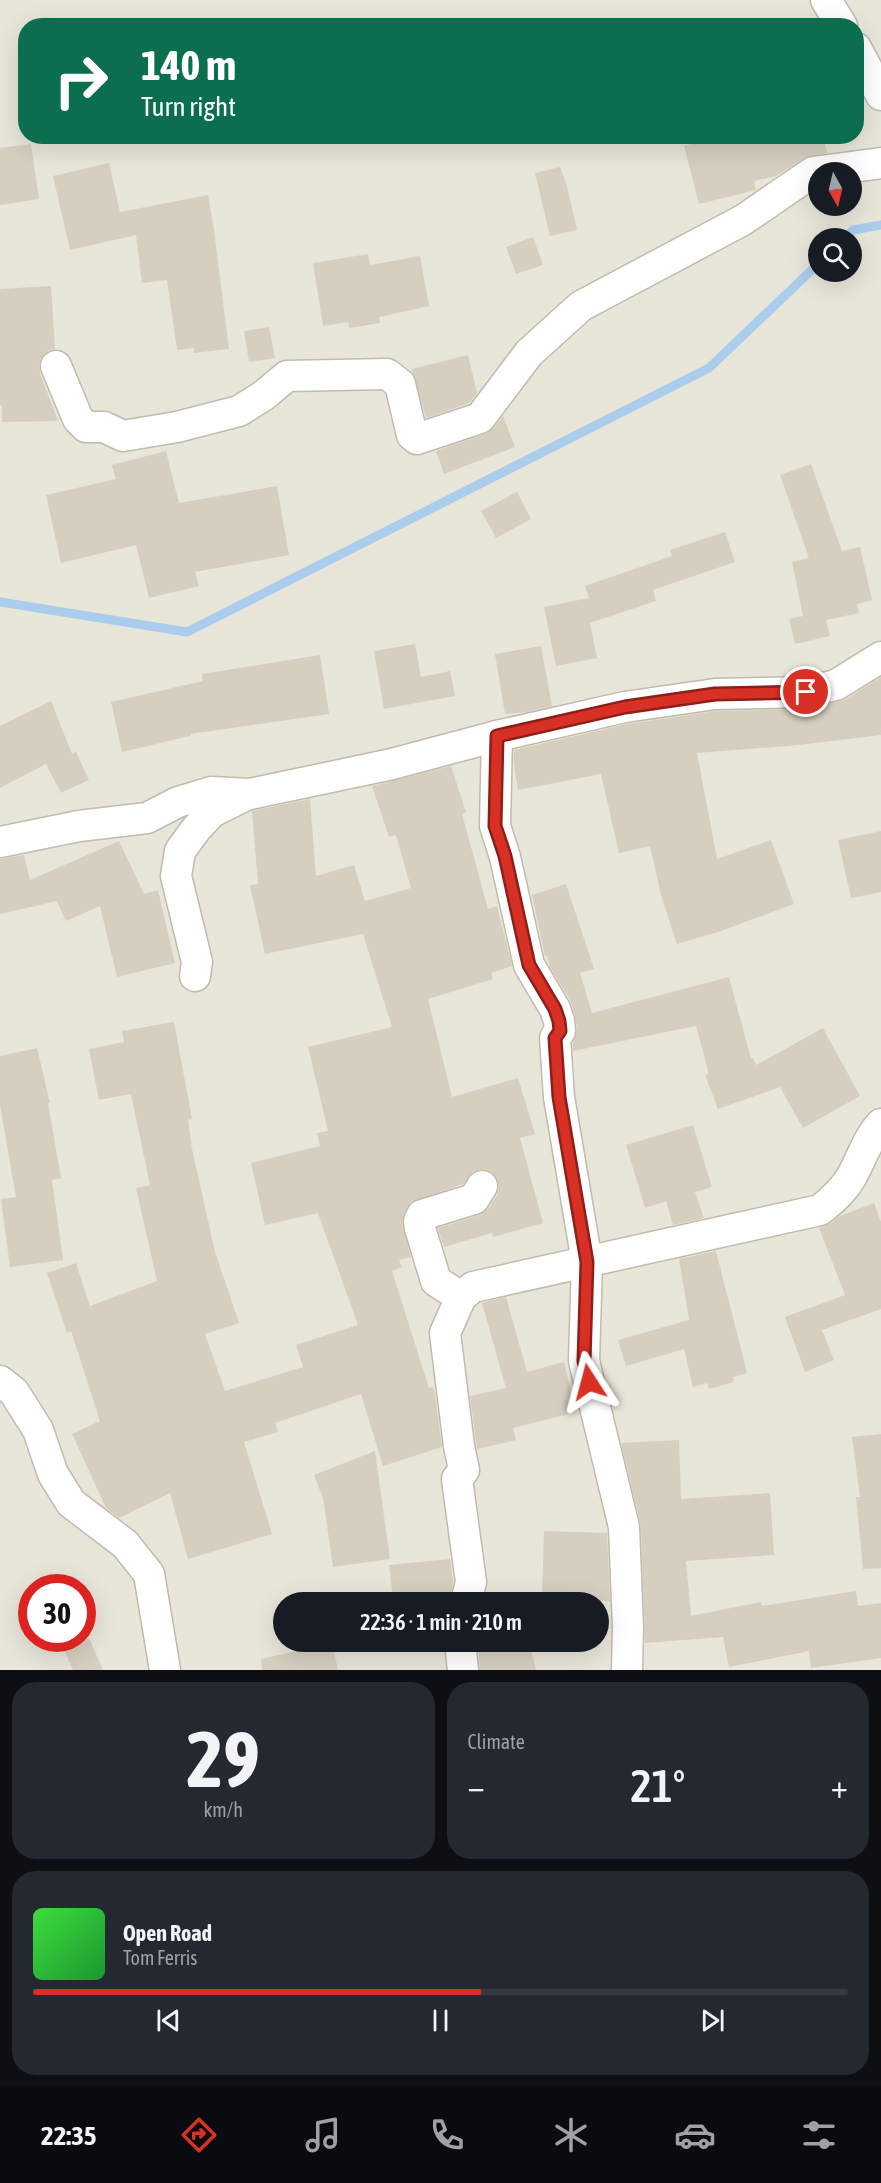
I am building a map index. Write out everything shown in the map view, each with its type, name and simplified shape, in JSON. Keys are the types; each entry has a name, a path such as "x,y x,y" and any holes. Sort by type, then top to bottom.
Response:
{"street":[{"path":"826,0 837,18"},
{"path":"864,63 881,95"},
{"path":"56,366 82,424 86,427 104,427 123,436 177,427 239,411 263,396 287,376 387,374 400,384 412,435 417,439 480,418 529,354 581,306 743,220 813,172 881,163"},
{"path":"195,976 197,962 176,876 180,851 212,812 250,794 392,764 497,736 625,707 715,694 806,692 836,685 881,657"},
{"path":"497,736 495,826 505,856 529,965 555,1009 559,1021 560,1031 555,1038 559,1097 587,1262 584,1361 624,1527 628,1627 627,1670"},
{"path":"0,842 79,826 147,818 178,802 212,792 250,794"},
{"path":"468,1592 471,1582 457,1479 464,1470 445,1334 461,1298 472,1287 820,1209 837,1197 848,1183 874,1131 881,1124"},
{"path":"461,1298 436,1281 419,1221 422,1215 474,1199 482,1186"},
{"path":"0,1381 14,1392 39,1430 53,1474 71,1503 125,1545 149,1574 165,1670"},
{"path":"461,1652 463,1670"}],"shaded area":[{"path":"0,0 881,0 881,1670 0,1670"}],"building":[{"path":"31,144 39,199 0,205 0,148"},
{"path":"691,144 825,144 827,153 804,158 776,176 754,181 756,190 699,204 684,146"},
{"path":"109,163 120,212 208,195 229,349 194,353 194,348 177,350 167,280 142,283 136,235 70,250 53,176"},
{"path":"560,167 567,186 577,230 550,236 535,173"},
{"path":"533,237 543,265 516,274 506,247"},
{"path":"368,254 370,265 420,256 429,306 379,317 380,323 349,328 348,322 323,326 313,263"},
{"path":"51,286 55,349 43,355 39,364 40,373 58,421 2,422 0,289"},
{"path":"269,327 275,358 249,362 244,331"},
{"path":"468,355 477,393 469,403 426,418 412,369"},
{"path":"503,416 515,447 444,474 436,451 485,434 494,428"},
{"path":"166,451 179,503 277,486 289,555 195,572 199,586 149,598 136,545 61,563 46,495 116,479 112,465"},
{"path":"811,464 842,551 860,547 872,600 857,604 859,613 826,620 830,636 795,644 789,619 803,616 792,562 809,558 780,475"},
{"path":"517,492 531,519 496,538 481,511"},
{"path":"725,532 735,562 653,590 656,601 590,623 597,658 556,666 544,607 589,598 585,586 672,556 670,550"},
{"path":"415,644 421,677 450,671 455,696 384,709 374,651"},
{"path":"541,646 552,706 505,714 495,654"},
{"path":"320,655 329,714 190,734 190,736 122,752 111,702 203,681 202,674"},
{"path":"881,677 881,735 799,745 697,753 717,859 771,840 794,904 718,932 677,944 661,895 650,846 619,853 601,774 518,790 514,750 628,724 716,711 810,709 845,700"},
{"path":"51,701 72,754 76,752 89,780 61,793 46,764 0,788 0,726"},
{"path":"451,766 466,812 462,814 488,909 497,906 512,966 491,973 493,979 428,999 452,1097 518,1078 535,1134 520,1138 543,1223 493,1237 492,1233 444,1247 438,1228 480,1215 489,1208 497,1195 499,1187 497,1178 491,1172 483,1169 473,1171 463,1184 411,1202 404,1213 402,1223 411,1257 399,1260 402,1267 392,1271 429,1388 433,1387 435,1394 442,1447 383,1466 361,1394 275,1423 278,1432 244,1442 272,1534 188,1559 170,1493 119,1518 106,1508 72,1434 100,1421 71,1331 67,1333 47,1273 76,1263 90,1306 157,1281 136,1188 150,1185 131,1094 99,1100 89,1049 124,1042 122,1031 174,1022 192,1119 188,1120 192,1149 215,1252 239,1323 205,1334 225,1391 303,1367 296,1345 358,1325 318,1213 265,1225 251,1163 320,1146 317,1133 328,1131 308,1047 392,1027 363,934 265,954 250,885 258,884 252,811 310,799 316,876 354,865 365,901 411,888 396,835 389,837 372,786"},
{"path":"881,831 881,892 851,898 838,840"},
{"path":"119,841 144,894 158,890 175,963 117,977 100,906 66,921 57,901 0,914 0,859 24,855 30,880"},
{"path":"566,884 594,969 580,973 592,1013 729,977 751,1059 753,1058 756,1065 823,1028 860,1096 803,1128 780,1087 718,1109 705,1075 709,1074 696,1026 573,1051 577,1029 575,1016 570,1000 550,967 547,955 545,956 532,895"},
{"path":"37,1048 50,1103 48,1103 61,1178 52,1180 63,1260 10,1267 1,1199 16,1197 0,1105 0,1056"},
{"path":"693,1125 712,1187 695,1192 704,1218 673,1225 666,1201 645,1208 626,1145"},
{"path":"874,1203 881,1222 881,1309 822,1330 834,1360 805,1372 785,1317 845,1295 819,1228 830,1224 840,1216"},
{"path":"716,1251 747,1373 733,1377 734,1382 709,1389 707,1383 693,1387 684,1349 626,1366 618,1340 689,1320 679,1259"},
{"path":"506,1297 527,1372 564,1362 576,1412 513,1428 516,1440 477,1449 470,1396 506,1388 482,1303"},
{"path":"881,1434 881,1568 863,1569 856,1497 860,1497 852,1437"},
{"path":"679,1440 681,1499 770,1493 774,1555 686,1561 691,1616 761,1602 762,1606 856,1591 858,1606 881,1603 881,1658 811,1668 809,1651 729,1667 723,1637 645,1643 641,1526 621,1443"},
{"path":"375,1451 390,1559 333,1567 323,1498 314,1475"},
{"path":"544,1531 607,1533 610,1601 609,1592 542,1592"},
{"path":"450,1559 453,1581 451,1592 392,1592 389,1565"},
{"path":"65,1652 95,1652 103,1670 73,1670"},
{"path":"292,1652 334,1652 338,1670 262,1670 261,1659"},
{"path":"478,1652 532,1652 536,1670 480,1670"}],"waterway":[{"path":"862,228 881,225"},
{"path":"0,602 187,632 709,368 808,274"}],"route":[{"path":"589,1382 584,1361 587,1262 559,1097 555,1038 560,1031 559,1021 555,1009 529,965 505,856 495,826 497,736 625,707 715,694 806,692"}]}
